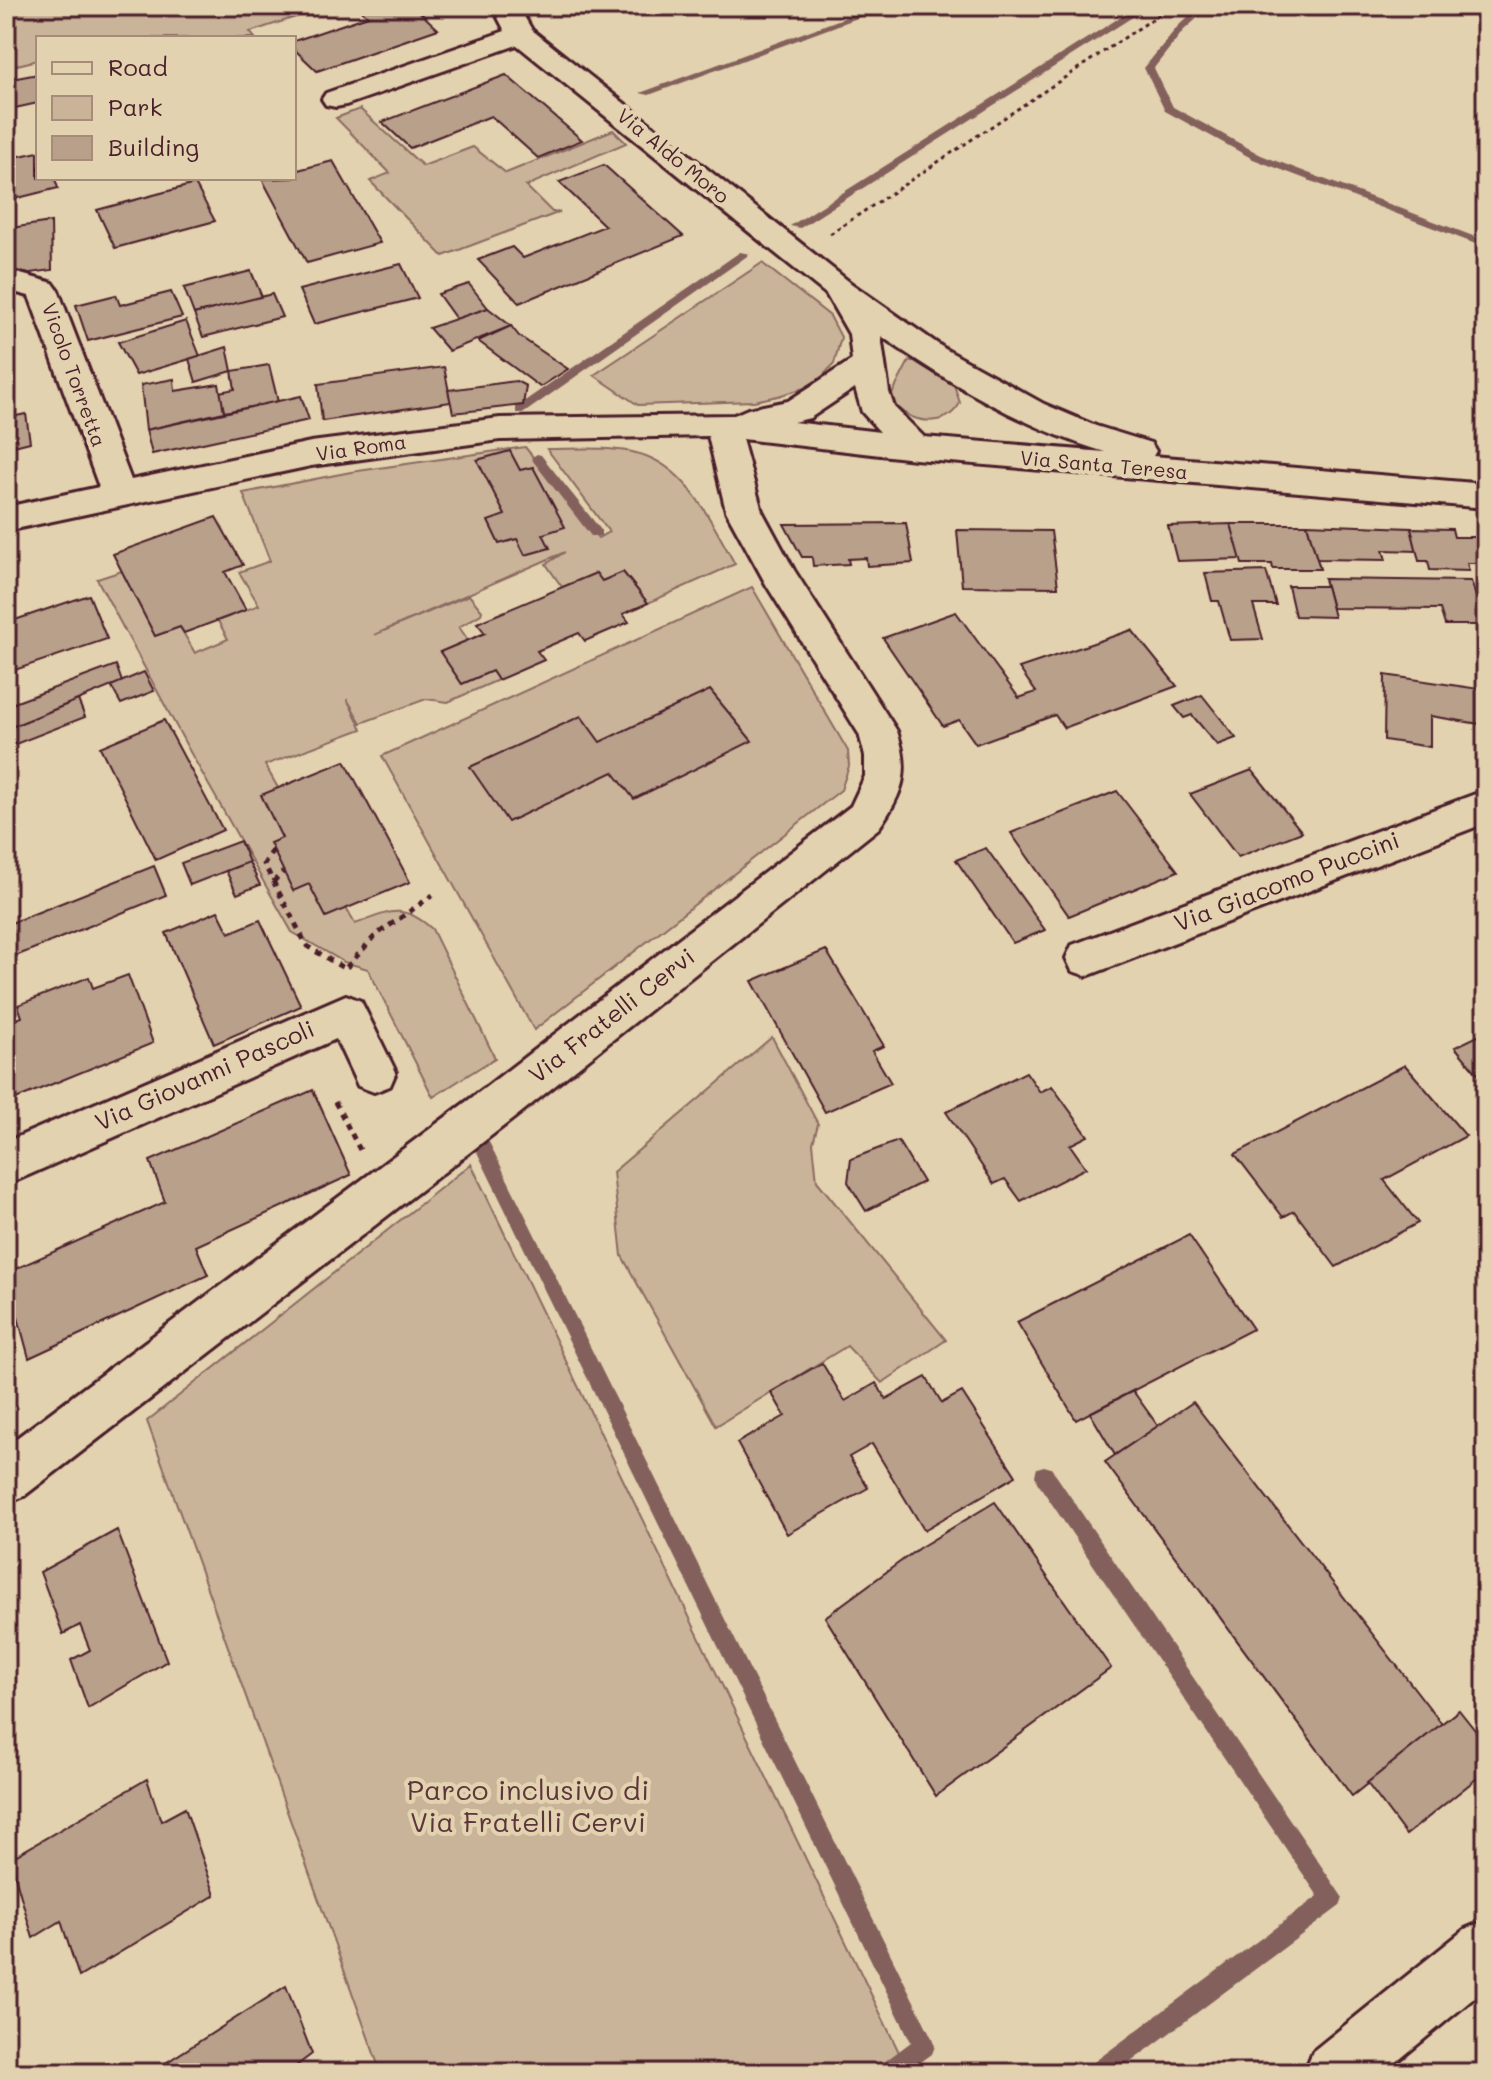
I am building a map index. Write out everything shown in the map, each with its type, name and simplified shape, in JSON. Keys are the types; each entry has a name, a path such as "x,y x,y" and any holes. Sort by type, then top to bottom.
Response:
{"street":[{"name":"Via Aldo Moro","path":"486,6 513,22 834,287"},
{"path":"336,99 513,22"},
{"name":"Vicolo Torretta","path":"6,280 42,290 119,495"},
{"path":"834,287 865,334 872,392 879,412 915,448 961,420 975,405 966,376"},
{"path":"834,287 936,360 1007,401 1113,445 1234,476"},
{"path":"722,425 798,410 870,363"},
{"name":"Via Roma","path":"6,519 311,454 500,429 722,425"},
{"name":"Via Santa Teresa","path":"722,425 915,448 1486,496"},
{"name":"Via Fratelli Cervi","path":"6,1478 568,1051 865,817 877,800 886,772 886,755 878,731 780,577 744,511 722,425"},
{"name":"Via Giacomo Puccini","path":"1087,958 1486,806"},
{"name":"Via Giovanni Pascoli","path":"6,1164 346,1014 374,1072"},
{"path":"1335,2073 1486,1950"}],"path":[{"path":"824,237 1172,6"},
{"path":"1212,6 1237,17"},
{"path":"273,850 264,864 307,946 345,969 376,935 433,895"},
{"path":"273,882 283,872"},
{"path":"331,1094 362,1155"}],"green space":[{"path":"6,6 317,6 320,9 250,32 253,36 36,36 36,60 13,66 10,59 6,59 6,25 11,23"},
{"path":"360,109 423,166 473,147 506,173 613,130 626,143 526,186 552,212 560,212 443,256 370,181 390,173 336,118"},
{"path":"762,263 830,316 841,337 834,364 814,385 754,401 638,405 594,375"},
{"path":"909,361 915,361 954,385 960,403 947,417 920,420 896,406 892,394"},
{"path":"525,447 598,538 609,532 547,449 617,450 657,461 686,484 708,515 735,564 648,603 623,572 602,581 596,573 562,587 546,564 565,552 374,635 469,595 482,611 459,627 468,640 440,652 462,684 492,671 498,680 448,702 426,699 361,723 347,699 362,729 265,765 355,924 386,913 403,912 432,929 495,1058 433,1097 368,969 344,962 292,932 97,579 122,571 155,636 180,627 195,653 228,639 218,621 259,605 239,572 270,561 243,493 351,472"},
{"path":"752,587 848,751 849,766 841,790 534,1030 382,756"},
{"path":"772,1037 818,1124 813,1143 817,1181 946,1340 882,1383 847,1346 716,1426 622,1256 613,1172"},
{"name":"Parco inclusivo di Via Fratelli Cervi","path":"471,1164 909,2073 381,2073 147,1421"}],"building":[{"path":"356,6 413,6 438,29 317,71 296,51 296,40 368,16"},
{"path":"36,74 36,103 6,110 6,80"},
{"path":"506,75 582,140 538,158 491,116 410,148 382,122"},
{"path":"36,152 36,180 55,180 58,188 6,201 6,159"},
{"path":"333,161 380,243 307,263 263,180 296,180 296,170"},
{"path":"604,165 683,236 519,303 478,260 512,247 523,258 605,226 559,182"},
{"path":"195,184 215,221 115,248 97,210"},
{"path":"51,222 52,270 9,276 10,228"},
{"path":"401,264 418,298 314,324 299,290"},
{"path":"251,271 262,297 194,314 184,288"},
{"path":"469,284 488,308 456,319 438,294"},
{"path":"171,292 182,317 88,341 76,305 116,295 120,305"},
{"path":"272,294 282,317 203,337 194,314"},
{"path":"488,308 511,326 449,351 429,328"},
{"path":"186,321 200,356 136,375 118,342"},
{"path":"511,326 519,336 568,369 540,387 478,341"},
{"path":"227,347 232,371 196,382 189,359"},
{"path":"269,365 278,402 224,412 219,392 235,389 232,371"},
{"path":"444,367 451,402 322,421 318,384"},
{"path":"174,379 175,391 219,384 224,412 146,430 141,385"},
{"path":"516,381 526,386 523,405 453,413 448,390"},
{"path":"301,396 309,420 152,454 146,430"},
{"path":"26,414 30,442 10,447 14,476 6,478 6,418"},
{"path":"510,451 520,470 533,467 565,527 543,534 550,548 525,555 517,539 499,544 488,521 505,515 477,460"},
{"path":"216,517 243,565 225,572 246,610 184,633 180,627 155,636 113,554"},
{"path":"906,523 913,563 867,566 866,558 848,559 849,564 813,566 812,557 802,557 784,524"},
{"path":"1231,524 1242,559 1177,561 1168,526"},
{"path":"1231,524 1307,524 1320,569 1273,569 1272,564 1242,564"},
{"path":"1307,524 1411,528 1417,551 1383,550 1386,560 1317,559"},
{"path":"1411,528 1452,529 1454,537 1479,537 1486,563 1467,563 1469,571 1430,570 1428,561 1419,561"},
{"path":"957,530 1051,531 1058,587 962,586"},
{"path":"1266,571 1276,605 1253,605 1263,639 1230,640 1219,601 1212,601 1205,573"},
{"path":"623,572 648,603 623,614 629,622 585,641 579,633 537,651 544,660 498,680 492,671 462,684 440,652 485,633 477,623 596,573 602,581"},
{"path":"1324,579 1471,581 1485,625 1445,625 1440,609 1332,608"},
{"path":"1288,586 1326,586 1334,617 1295,616"},
{"path":"89,595 107,639 9,672 6,623"},
{"path":"956,612 1019,698 1036,692 1019,668 1132,630 1177,686 1064,728 1055,715 976,744 959,720 943,726 883,638"},
{"path":"116,665 122,682 9,728 6,706"},
{"path":"144,672 154,691 121,704 111,686"},
{"path":"1385,675 1486,690 1486,725 1430,716 1430,747 1384,740"},
{"path":"710,690 752,741 634,799 613,772 508,822 470,767 581,716 600,742"},
{"path":"1202,695 1236,738 1217,745 1192,715 1184,718 1174,706"},
{"path":"78,700 85,717 13,745 9,728"},
{"path":"6,709 14,753 6,755"},
{"path":"164,720 223,830 156,860 100,747"},
{"path":"345,761 410,882 326,917 309,884 293,891 270,843 282,838 261,795"},
{"path":"1252,770 1302,832 1238,857 1190,794"},
{"path":"1117,791 1178,871 1069,916 1011,833"},
{"path":"240,841 249,862 190,885 181,863"},
{"path":"986,848 1045,930 1013,943 956,860"},
{"path":"249,862 260,885 237,894 226,871"},
{"path":"154,866 166,895 6,960 6,925"},
{"path":"218,911 229,933 260,920 301,1006 214,1044 166,933"},
{"path":"826,950 884,1046 872,1051 891,1083 825,1112 752,981"},
{"path":"128,975 153,1043 6,1103 6,1023 22,1017 18,1005 89,977 93,988"},
{"path":"1486,1032 1486,1084 1455,1047"},
{"path":"1405,1065 1466,1136 1384,1180 1418,1223 1336,1267 1294,1211 1283,1217 1235,1154"},
{"path":"1026,1072 1040,1092 1052,1086 1088,1136 1070,1145 1086,1168 1021,1201 1005,1179 994,1184 946,1112"},
{"path":"313,1090 351,1175 196,1246 208,1275 29,1358 6,1273 165,1202 150,1161"},
{"path":"898,1141 923,1182 866,1211 848,1182 851,1159"},
{"path":"1189,1235 1253,1329 1076,1420 1017,1322"},
{"path":"822,1363 845,1401 876,1383 886,1399 926,1377 942,1403 962,1392 1016,1476 924,1530 872,1444 849,1457 868,1488 787,1534 737,1443 785,1416 771,1392"},
{"path":"1133,1391 1158,1426 1115,1455 1090,1413"},
{"path":"1193,1402 1442,1724 1352,1796 1105,1462"},
{"path":"995,1502 1111,1668 936,1796 825,1617 919,1548"},
{"path":"117,1530 167,1661 88,1708 71,1660 90,1650 80,1625 63,1634 40,1572"},
{"path":"1459,1710 1486,1744 1486,1771 1406,1835 1367,1783"},
{"path":"147,1779 161,1821 185,1808 215,1895 79,1977 61,1921 33,1938 10,1859"},
{"path":"286,1986 312,2054 287,2073 150,2073"}],"waterway":[{"path":"645,93 885,6"},
{"path":"796,226 1145,6"},
{"path":"1206,6 1181,28 1149,68 1169,109 1257,157 1486,245"},
{"path":"520,410 744,254"},
{"path":"537,458 596,533"},
{"path":"483,1147 924,2046 888,2073"},
{"path":"1044,1475 1332,1898 1098,2073"}]}
